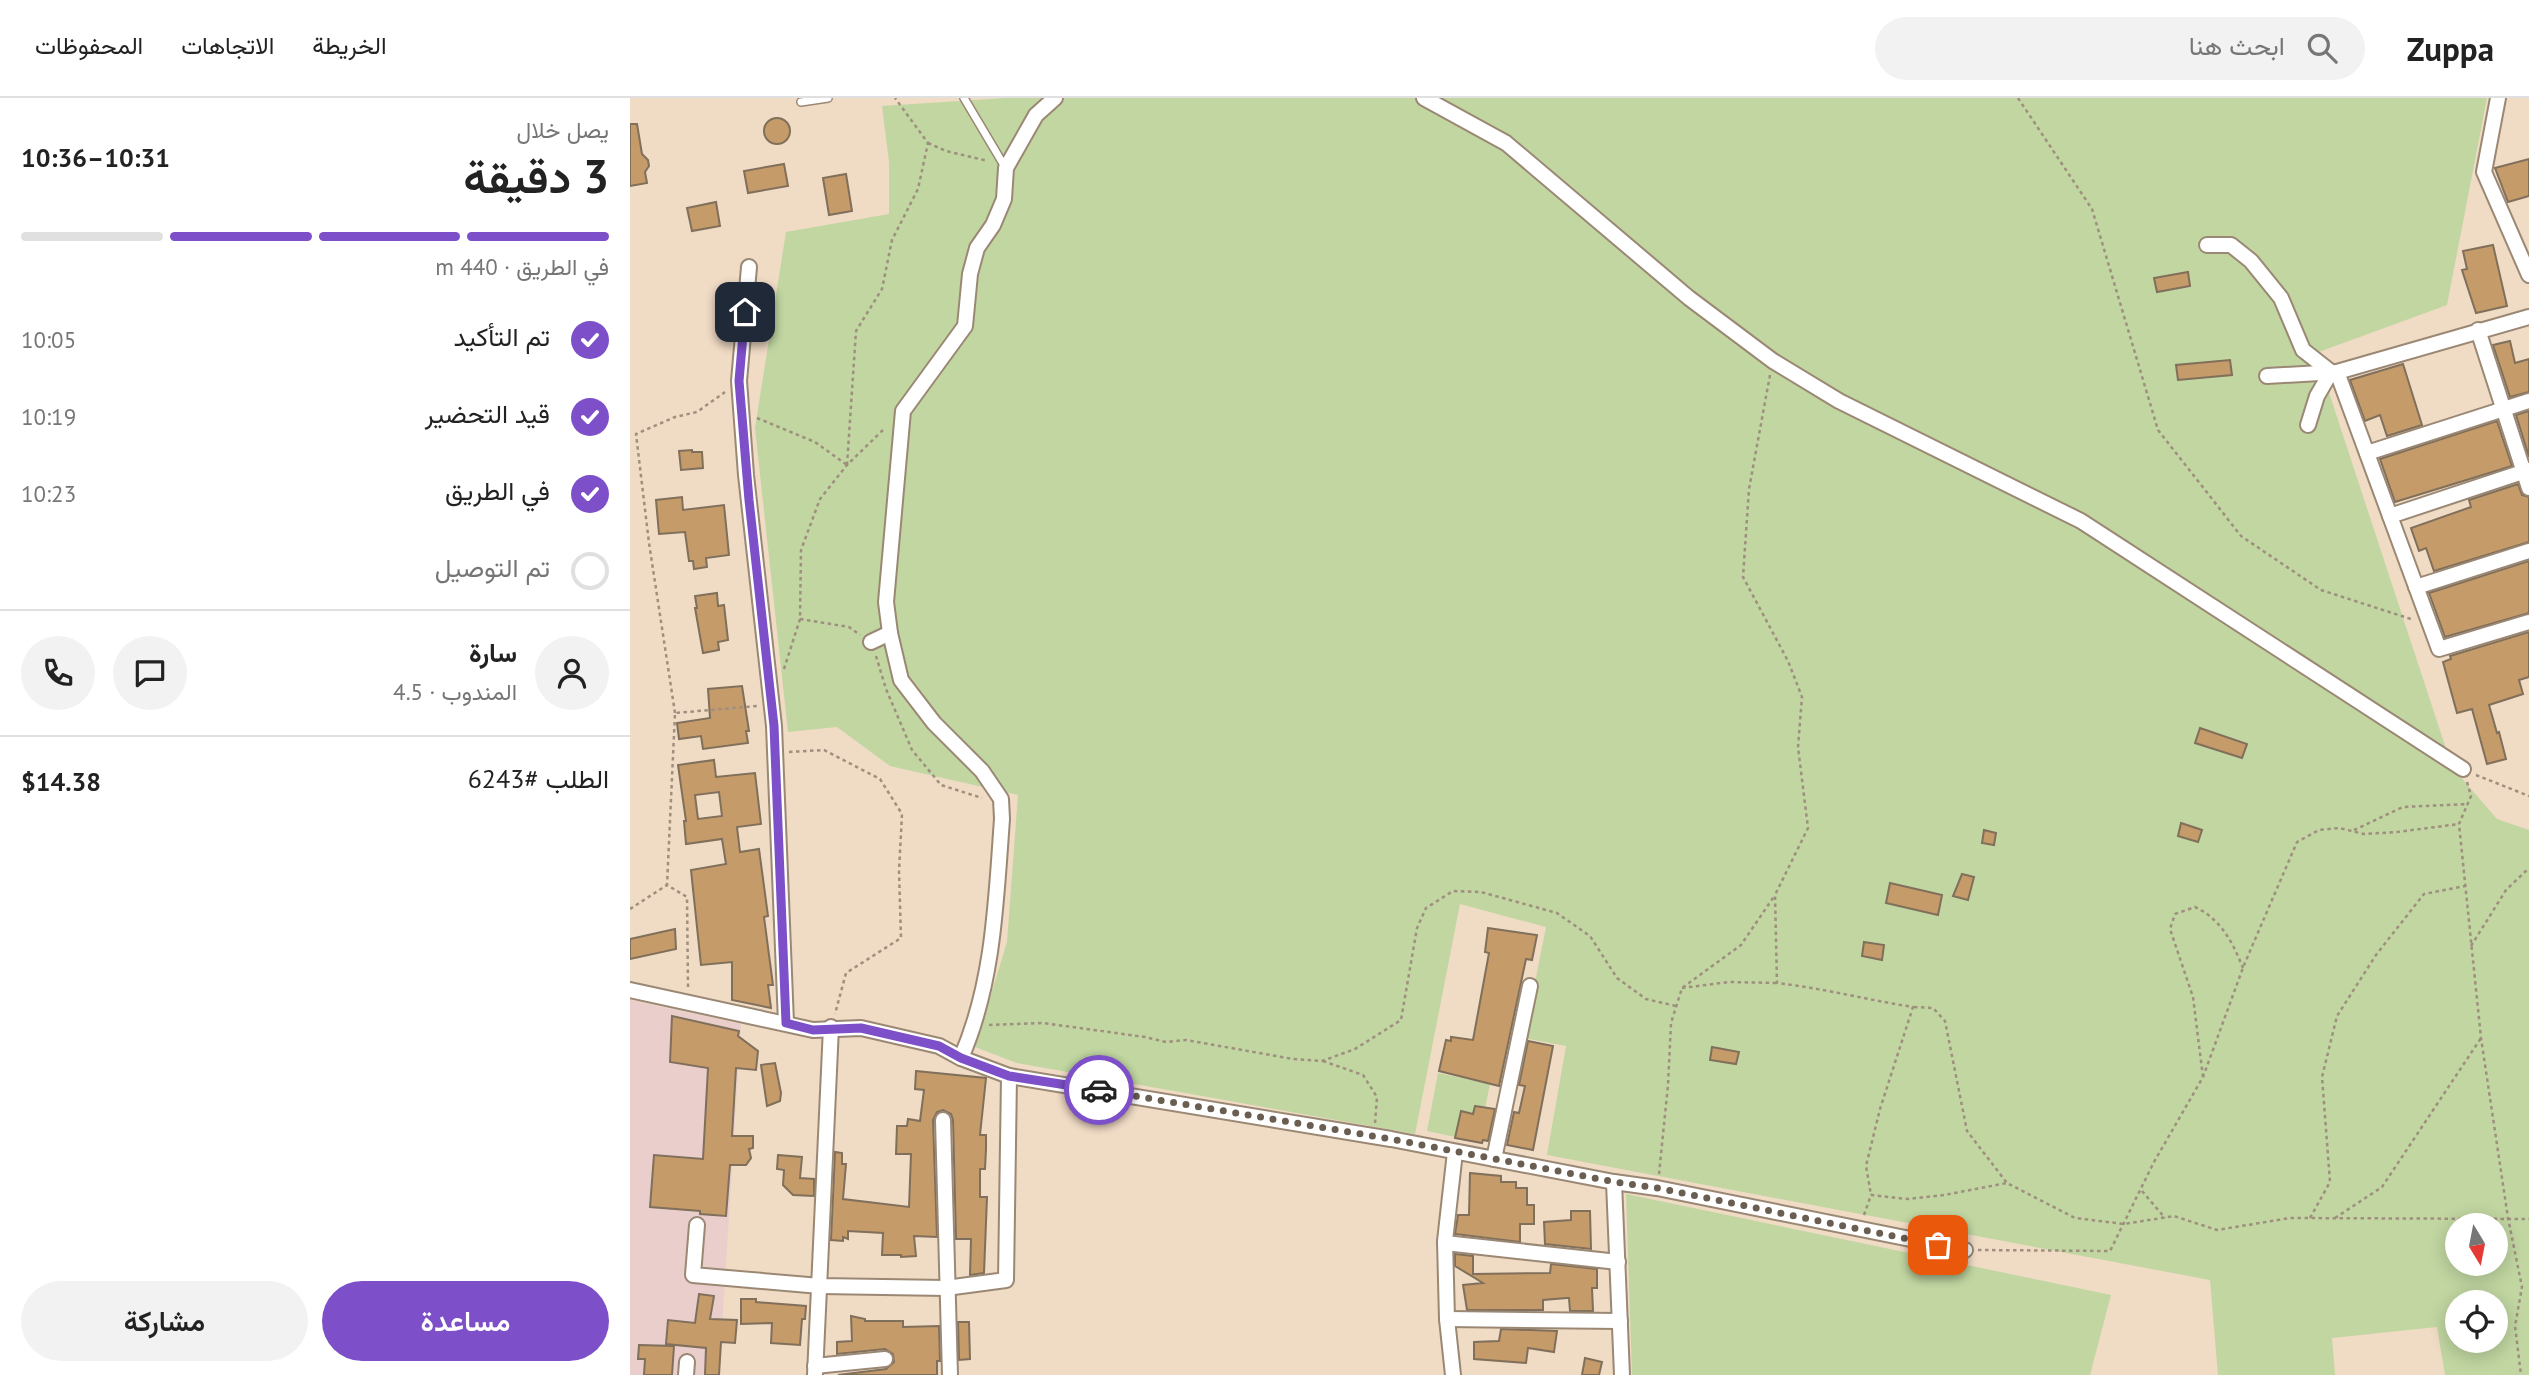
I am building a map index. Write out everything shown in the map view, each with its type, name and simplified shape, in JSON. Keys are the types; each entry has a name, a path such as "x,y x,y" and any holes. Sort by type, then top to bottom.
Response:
{"street":[{"path":"961,1058 975,1026 992,945 1002,819 1001,799 982,771 934,723 901,680 890,634 886,602 903,411 965,326 970,274 977,248 993,225 1004,199 1006,168 1036,116 1055,98"},
{"path":"1424,98 1506,143 1689,298 1773,361 1839,401 2081,521 2463,769"},
{"path":"2498,98 2484,172 2529,275"},
{"path":"2207,245 2231,245 2250,261 2281,298 2303,350 2334,372 2367,453 2439,649 2529,622"},
{"path":"750,267 739,381 776,753 786,1023"},
{"path":"2267,376 2334,372 2529,317"},
{"path":"2478,330 2502,409 2526,471 2529,488"},
{"path":"2308,425 2317,396 2334,372"},
{"path":"2367,453 2529,401"},
{"path":"2390,516 2526,471"},
{"path":"2416,587 2529,551"},
{"path":"871,642 890,634"},
{"path":"1494,1159 1530,986"},
{"path":"630,990 813,1030 831,1027 861,1028 939,1046 961,1058 1009,1076 1374,1136 1657,1188 1965,1250"},
{"path":"831,1027 815,1371 884,1359"},
{"path":"697,1225 693,1275 820,1286 946,1288 1006,1280 1009,1076"},
{"path":"943,1120 950,1375"},
{"path":"1453,1375 1447,1319 1445,1243 1455,1152"},
{"path":"1615,1182 1622,1375"},
{"path":"1445,1243 1618,1262"},
{"path":"1447,1319 1620,1321"}],"lane":[{"path":"801,102 828,98"},
{"path":"964,98 1006,168"}],"path":[{"path":"895,98 928,143 946,151 974,156 1006,168"},
{"path":"2018,98 2092,209 2158,430 2241,536 2322,590 2430,626"},
{"path":"847,464 856,331 882,289 892,240 918,189 928,143"},
{"path":"1657,1188 1668,1085 1671,1023 1682,988 1741,945 1775,895 1808,828 1798,747 1802,696 1788,661 1743,577 1749,489 1773,361"},
{"path":"667,885 675,713 649,543 636,434 675,417 696,412 723,392 740,391"},
{"path":"780,680 800,619 801,550 820,499 847,464 903,411"},
{"path":"742,413 815,442 847,464"},
{"path":"800,619 849,627 871,642 886,689 912,750 941,785 984,799"},
{"path":"675,713 772,705"},
{"path":"776,753 824,750 880,779 902,814 901,938 846,973 831,1027"},
{"path":"2463,769 2529,796"},
{"path":"2463,769 2472,796 2459,824 2465,886 2481,1038 2507,1213"},
{"path":"2352,831 2403,807 2468,804"},
{"path":"1965,1250 2110,1251 2154,1162 2203,1077 2243,968 2297,842 2319,830 2339,828 2364,834 2459,824"},
{"path":"2471,946 2506,890 2529,868"},
{"path":"630,909 667,885"},
{"path":"667,885 687,897 689,1001"},
{"path":"2310,1218 2330,1182 2322,1077 2337,1016 2376,955 2424,894 2465,886"},
{"path":"1322,1061 1355,1049 1401,1020 1417,928 1426,908 1453,891 1481,892 1558,913 1590,936 1617,978 1646,999 1676,1006"},
{"path":"1775,895 1776,983"},
{"path":"2203,1077 2193,996 2170,929 2175,914 2195,907 2209,913 2232,941 2243,968"},
{"path":"1682,988 1729,982 1776,983 1913,1007 1933,1008 1945,1021 1967,1131 2007,1182 2075,1218 2124,1224 2174,1216 2217,1230 2290,1218 2445,1218"},
{"path":"1859,1230 1871,1195 1866,1166 1880,1109 1913,1007"},
{"path":"975,1026 1043,1023 1166,1042 1186,1040 1293,1059 1322,1061 1363,1075 1377,1097 1374,1136"},
{"path":"2334,1218 2382,1187 2481,1038"},
{"path":"1871,1195 1907,1199 1944,1195 2007,1182"},
{"path":"2141,1190 2165,1218"},
{"path":"2521,1375 2515,1326 2522,1287 2508,1218 2529,1219"}],"shaded area":[{"path":"630,1000 741,1024 719,1375 630,1375"}],"green space":[{"path":"1006,98 2487,98 2447,305 2316,353 2452,767 2497,819 2529,830 2529,1375 2445,1375 2437,1327 2332,1338 2335,1375 2218,1375 2210,1280 1547,1155 1566,1046 1524,1038 1546,927 1460,904 1415,1134 1017,1063 975,1047 1007,942 1018,795 890,766 837,727 788,732 755,428 786,232 889,214 889,162 882,106"},
{"path":"1438,1073 1490,1084 1485,1108 1476,1106 1475,1113 1461,1111 1455,1137 1427,1131"},
{"path":"1626,1194 2111,1295 2090,1375 1632,1375"}],"building":[{"path":"777,118 786,122 790,131 786,140 777,144 768,140 764,131 768,122"},
{"path":"630,124 637,124 642,154 648,160 649,166 645,172 647,183 630,186"},
{"path":"2529,159 2529,196 2508,202 2495,168"},
{"path":"784,164 788,186 748,193 744,171"},
{"path":"846,174 852,211 829,215 823,178"},
{"path":"716,202 720,226 692,231 687,208"},
{"path":"2493,245 2507,306 2476,313 2462,270 2467,269 2463,251"},
{"path":"2188,272 2190,286 2157,292 2154,278"},
{"path":"2510,341 2515,363 2529,359 2529,392 2510,397 2493,345"},
{"path":"2230,360 2232,375 2178,380 2176,365"},
{"path":"2403,364 2422,425 2387,436 2380,415 2365,421 2350,380"},
{"path":"2529,411 2529,457 2516,415"},
{"path":"2497,421 2512,466 2395,502 2380,459"},
{"path":"679,451 702,452 703,468 681,470"},
{"path":"2518,484 2522,495 2529,497 2529,542 2434,571 2426,548 2419,551 2411,528 2471,507 2469,500"},
{"path":"682,497 683,510 724,505 729,555 706,558 707,567 694,569 693,561 689,561 685,532 659,534 656,500"},
{"path":"2529,561 2529,613 2445,637 2429,593"},
{"path":"717,593 718,606 724,605 728,640 718,642 719,650 703,653 695,596"},
{"path":"2529,632 2529,677 2519,680 2523,694 2489,705 2506,759 2487,764 2472,709 2457,713 2443,662 2451,659 2450,656"},
{"path":"742,686 749,731 746,731 748,743 703,749 701,736 679,739 677,723 710,718 708,689"},
{"path":"2200,728 2247,744 2242,758 2195,743"},
{"path":"714,760 716,777 755,773 761,824 737,827 740,852 759,849 768,916 764,917 773,985 768,985 771,1008 732,1000 732,962 701,965 691,870 726,864 722,839 686,844 686,821 678,765","holes":["719,792 722,816 698,819 695,795"]},
{"path":"2181,823 2202,830 2198,842 2178,836"},
{"path":"1984,830 1996,833 1994,845 1982,843"},
{"path":"1962,874 1974,877 1968,900 1953,896"},
{"path":"1890,883 1942,895 1938,915 1886,903"},
{"path":"1488,928 1537,935 1532,960 1526,959 1499,1086 1439,1071 1446,1040 1451,1041 1451,1037 1473,1040 1489,953 1485,952"},
{"path":"675,929 676,949 630,959 630,939"},
{"path":"1864,942 1884,945 1882,960 1862,956"},
{"path":"672,1016 739,1031 738,1036 758,1051 756,1070 736,1068 732,1136 753,1136 753,1148 749,1149 751,1158 746,1165 730,1165 726,1216 650,1207 654,1155 703,1159 708,1068 670,1062"},
{"path":"1528,1041 1553,1046 1533,1150 1507,1145 1514,1112 1519,1113 1525,1086 1519,1085"},
{"path":"1712,1047 1739,1052 1736,1064 1710,1060"},
{"path":"775,1063 780,1101 767,1106 761,1065"},
{"path":"916,1071 986,1078 980,1135 986,1135 985,1169 980,1169 980,1197 987,1197 984,1273 970,1275 971,1239 956,1239 953,1120 951,1114 943,1110 937,1112 933,1120 937,1237 914,1236 916,1256 901,1257 882,1255 883,1233 848,1231 848,1239 843,1237 843,1241 831,1240 835,1152 842,1153 842,1164 846,1164 843,1199 909,1207 911,1154 896,1154 897,1126 907,1126 908,1119 920,1121 924,1090 915,1089"},
{"path":"1475,1106 1495,1109 1488,1141 1483,1140 1482,1143 1455,1138 1461,1111 1473,1114"},
{"path":"778,1155 802,1157 800,1178 814,1179 814,1196 793,1195 783,1185 784,1170 777,1169"},
{"path":"1470,1173 1501,1176 1501,1182 1516,1182 1516,1188 1527,1188 1527,1205 1534,1205 1534,1224 1520,1224 1520,1242 1455,1234 1458,1215 1469,1215"},
{"path":"1571,1211 1590,1211 1591,1249 1545,1244 1544,1222 1571,1220"},
{"path":"1455,1254 1473,1256 1473,1274 1550,1273 1551,1264 1597,1269 1597,1288 1592,1288 1593,1311 1570,1311 1569,1298 1543,1300 1543,1310 1467,1310 1463,1285 1483,1283 1455,1266"},
{"path":"699,1294 714,1296 710,1319 737,1320 735,1343 721,1342 719,1375 705,1375 706,1348 666,1344 668,1320 695,1323"},
{"path":"741,1299 806,1306 800,1345 771,1343 772,1323 741,1324"},
{"path":"851,1316 865,1321 903,1321 903,1327 939,1326 940,1361 937,1361 937,1375 838,1375 886,1369 894,1362 893,1354 885,1349 837,1354 837,1342 852,1341"},
{"path":"958,1322 969,1322 970,1359 959,1360"},
{"path":"1501,1329 1557,1331 1554,1352 1528,1348 1526,1363 1474,1359 1474,1342 1499,1341"},
{"path":"639,1345 674,1346 672,1375 644,1375 645,1359 638,1359"},
{"path":"1585,1358 1602,1362 1599,1375 1582,1375"}],"way so far":[{"path":"1099,1090 1391,1139 1657,1188 1938,1245"}],"route":[{"path":"745,312 739,381 776,753 786,1023 813,1030 831,1027 861,1028 939,1046 961,1058 1009,1076 1099,1090"}]}
